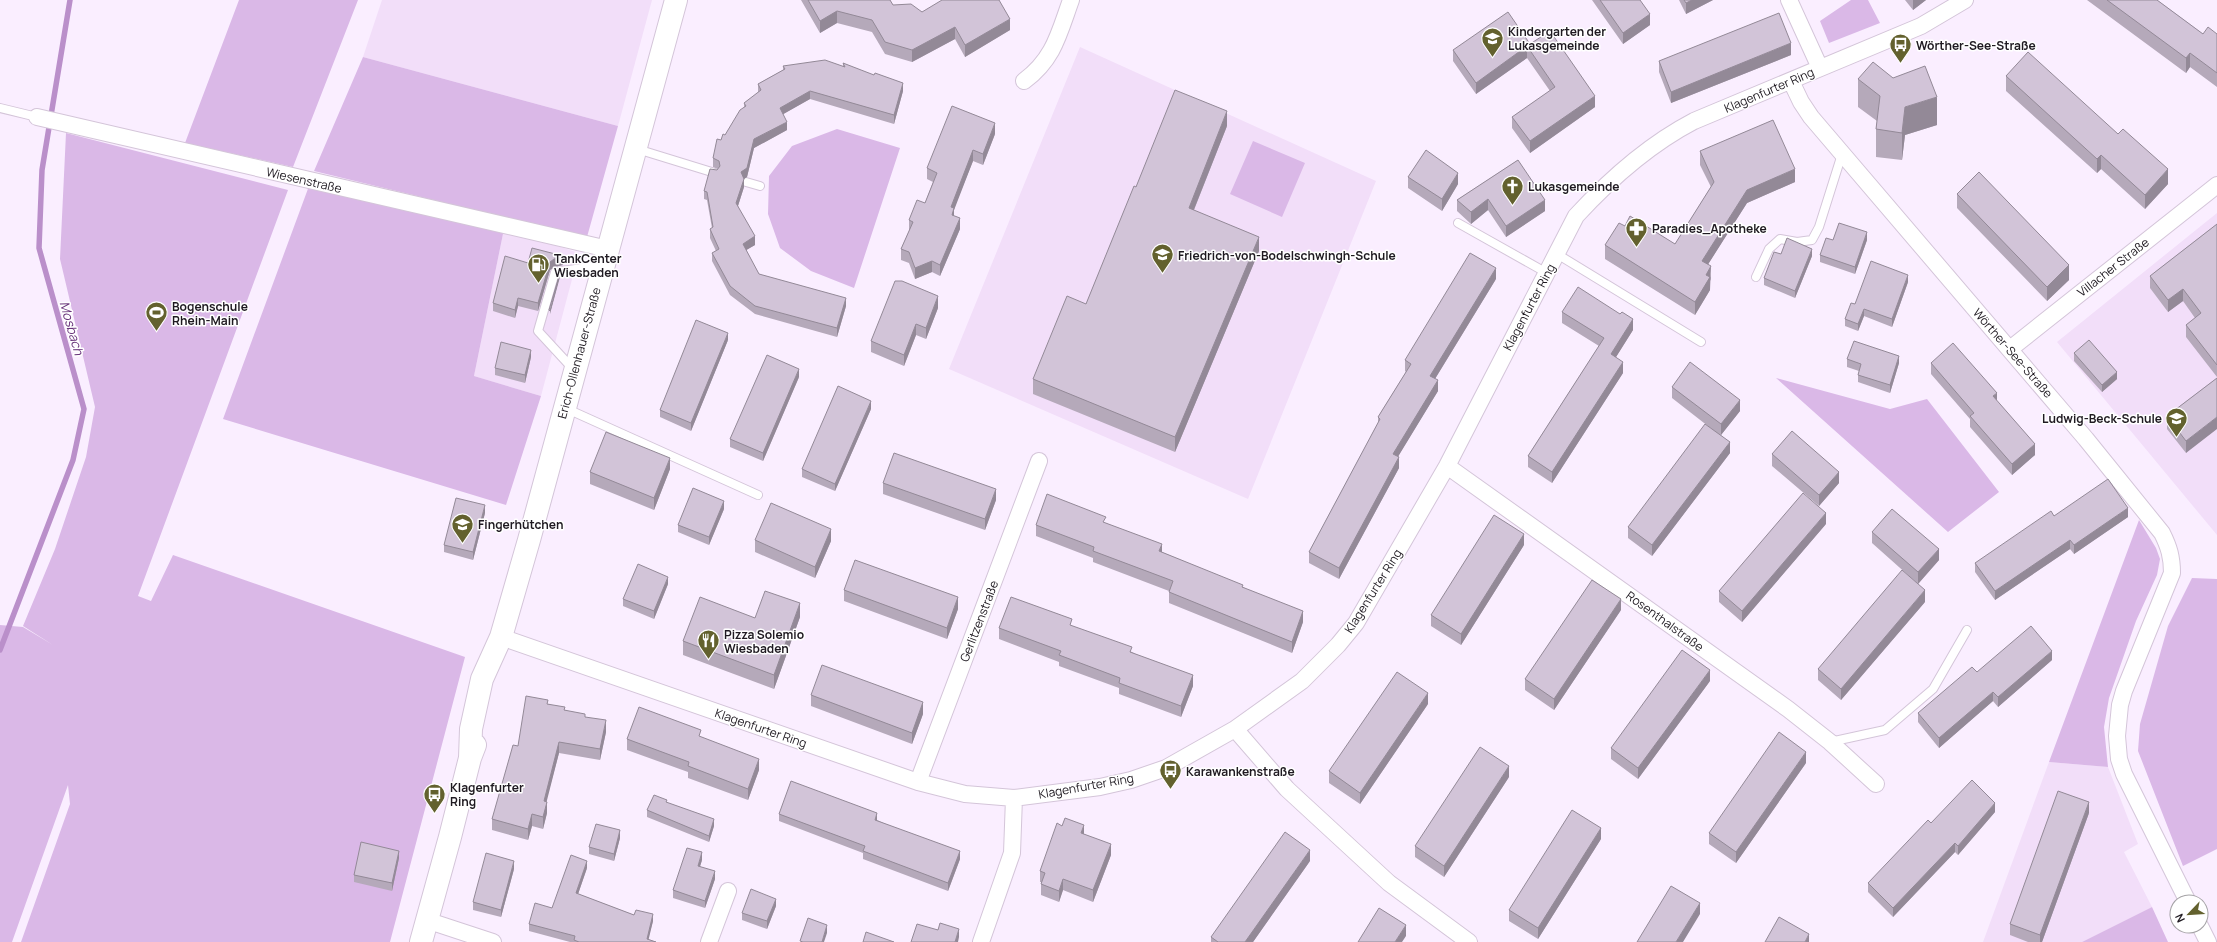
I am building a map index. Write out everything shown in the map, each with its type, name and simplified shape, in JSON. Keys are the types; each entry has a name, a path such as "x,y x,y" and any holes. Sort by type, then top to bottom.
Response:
{"street":[{"name":"Erich-Ollenhauer-Straße","path":"421,942 470,758 489,710 495,685 501,637 676,0"},
{"path":"1024,81 1036,72 1047,60 1055,44 1071,0"},
{"path":"1789,0 1820,68"},
{"name":"Klagenfurter Ring","path":"501,637 918,782 964,794 1014,798 1100,787 1131,780 1166,768 1235,729 1302,681 1351,628 1447,466 1576,216 1598,193 1637,157 1671,133 1694,121 1921,26 1965,0"},
{"name":"Wörther-See-Straße","path":"1790,81 1811,117 2086,439 2162,533 2170,548 2172,573 2124,691 2117,724 2120,759 2124,774 2184,894"},
{"name":"Wiesenstraße","path":"37,117 606,257"},
{"name":"Villacher Straße","path":"2010,349 2217,185"},
{"name":"Gerlitzenstraße","path":"918,782 1039,461"},
{"name":"Rosenthalstraße","path":"1447,466 1781,704 1830,742 1876,784"},
{"path":"1235,729 1287,789 1389,883 1469,942"},
{"path":"981,942 1012,853 1014,798"},
{"path":"710,942 728,891"},
{"path":"426,920 493,942"}],"lane":[{"name":"Wiesenstraße","path":"0,108 37,117"},
{"path":"635,149 715,173"},
{"path":"1756,277 1769,249 1780,240 1797,242 1812,240 1819,227 1842,154"},
{"path":"746,182 760,186"},
{"path":"1458,223 1547,273"},
{"path":"1557,254 1701,342"},
{"path":"575,371 538,331 542,316 555,272 606,257"},
{"path":"565,407 758,495"},
{"path":"1830,742 1885,730 1933,689 1967,630"}],"shaded area":[{"path":"239,0 358,0 293,167 185,143"},
{"path":"382,0 652,0 618,126 363,57"},
{"path":"1851,0 1868,0 1880,23 1829,43 1820,21"},
{"name":"Friedrich-von-Bodelschwingh-Schule","path":"1080,47 1376,181 1248,499 949,369"},
{"path":"363,57 618,126 587,237 314,171"},
{"path":"837,129 900,148 854,288 811,271 780,248 768,214 769,176 792,146"},
{"path":"66,133 288,190 138,596 151,601 173,555 465,657 390,942 21,942 70,804 68,785 12,942 0,942 0,625 23,627 53,645 23,626 55,549 86,457 95,407 60,259"},
{"path":"1253,141 1305,163 1282,217 1230,194"},
{"path":"309,186 504,229 474,376 541,396 506,505 223,419"},
{"name":"Ludwig-Beck-Schule","path":"2217,213 2217,535 2057,342"},
{"path":"504,229 579,253 541,396 474,376"},
{"path":"1776,378 1890,409 1927,399 1999,492 1948,532"},
{"path":"2139,520 2156,548 2160,559 2157,575 2136,621 2109,698 2104,727 2108,767 2049,762"},
{"path":"2192,578 2217,579 2217,849 2183,866 2138,751 2140,724 2168,626"},
{"path":"2049,762 2108,767 2138,844 2124,852 2152,907 2082,942 1983,942"},
{"path":"2152,907 2168,942 2082,942"}],"building":[{"path":"808,0 890,0 893,5 911,4 922,12 942,0 999,0 1010,19 965,45 955,27 912,50 885,42 872,20 837,11 820,21"},
{"path":"1600,0 1640,0 1650,14 1623,33"},
{"path":"1684,0 1692,0 1686,3"},
{"path":"2107,0 2157,0 2203,34 2208,27 2217,34 2217,73 2190,53 2186,58"},
{"path":"1508,12 1530,44 1550,31 1595,96 1530,141 1512,117 1555,87 1527,46 1476,83 1453,50"},
{"path":"1779,13 1791,43 1671,92 1659,61"},
{"path":"2028,52 2118,134 2123,129 2168,169 2145,195 2101,155 2097,159 2006,76"},
{"path":"825,60 845,67 843,63 874,75 875,73 903,83 894,115 810,91 780,108 787,122 754,139 747,168 741,172 744,179 736,203 755,236 743,244 759,274 846,298 837,328 755,306 730,286 712,253 719,249 710,229 713,227 707,192 704,191 710,169 717,170 720,166 719,161 713,158 717,139 721,140 723,134 725,135 740,110 746,106 744,103 761,90 758,84 785,69 783,66"},
{"path":"1873,62 1893,78 1925,66 1937,97 1905,107 1902,133 1876,129 1880,96 1858,79"},
{"path":"1175,90 1227,111 1189,208 1259,237 1175,437 1033,379 1067,296 1086,304 1134,186 1136,187"},
{"path":"952,106 995,123 983,154 973,150 951,207 954,208 952,215 960,218 940,265 932,261 915,268 909,252 901,249 913,222 909,220 917,200 925,203 937,173 927,168"},
{"path":"1773,120 1795,169 1747,190 1702,261 1711,266 1706,275 1710,277 1695,302 1605,245 1619,223 1625,226 1630,216 1675,244 1714,182 1700,151"},
{"path":"1426,150 1458,173 1442,199 1408,177"},
{"name":"Lukasgemeinde","path":"1518,160 1545,200 1506,226 1488,199 1471,212 1457,200"},
{"path":"1979,172 2069,265 2047,287 1957,194"},
{"path":"1839,223 1867,232 1855,267 1820,255 1826,238 1833,240"},
{"path":"2217,224 2217,365 2186,325 2201,313 2183,289 2168,300 2150,276"},
{"path":"1787,238 1812,249 1795,291 1764,278 1774,252 1781,254"},
{"path":"532,248 563,256 550,262 538,303 518,298 515,310 493,303 505,256 528,263"},
{"path":"1470,253 1496,268 1430,376 1438,380 1393,454 1399,457 1339,568 1309,552 1380,419 1378,417 1411,364 1405,360"},
{"path":"1871,261 1908,275 1892,319 1864,309 1858,324 1845,319 1851,303 1855,304"},
{"path":"560,273 550,311 549,310"},
{"path":"895,281 902,281 938,296 926,328 916,324 904,355 871,341"},
{"path":"1578,287 1620,314 1622,312 1633,319 1611,354 1623,362 1552,472 1528,456 1604,338 1562,312"},
{"path":"696,320 728,333 691,423 660,410"},
{"path":"2089,340 2117,372 2102,385 2074,353"},
{"path":"1854,341 1899,356 1890,385 1858,375 1861,364 1847,359"},
{"path":"501,342 531,350 525,375 495,368"},
{"path":"1953,343 1997,393 1993,396 2035,444 2012,464 1970,416 1974,413 1931,363"},
{"path":"767,355 799,369 763,453 730,439"},
{"path":"1690,362 1740,400 1721,424 1672,387"},
{"path":"2217,378 2217,417 2186,441 2167,416"},
{"path":"838,386 871,401 835,484 802,469"},
{"path":"1705,424 1730,442 1652,545 1628,527"},
{"path":"1792,431 1839,472 1819,495 1772,454"},
{"path":"606,432 670,458 654,498 590,472"},
{"path":"894,453 996,489 985,519 883,483"},
{"path":"2108,479 2128,508 2074,545 2070,540 1995,591 1975,563 2051,511 2054,516"},
{"path":"693,488 724,501 709,537 678,525"},
{"path":"1803,493 1826,513 1742,611 1719,591"},
{"path":"1047,494 1106,517 1103,522 1162,544 1159,551 1243,585 1242,587 1303,611 1292,642 1169,592 1173,581 1093,551 1094,547 1036,525"},
{"path":"456,498 485,505 473,552 444,545"},
{"path":"771,503 831,529 815,567 755,540"},
{"path":"1892,509 1939,549 1918,572 1872,532"},
{"path":"1494,515 1524,534 1461,634 1431,615"},
{"path":"855,560 958,597 947,628 844,590"},
{"path":"638,564 668,577 654,611 623,599"},
{"path":"1902,570 1925,590 1841,689 1818,669"},
{"path":"1592,580 1621,599 1554,699 1525,679"},
{"path":"765,591 800,603 774,675 683,641 700,597 755,618"},
{"path":"1011,597 1072,619 1070,625 1132,647 1130,652 1193,675 1181,706 1119,683 1120,678 1059,655 1061,651 999,628"},
{"path":"2031,626 2052,651 1998,697 1993,692 1939,738 1918,713 1972,667 1977,672"},
{"path":"1682,650 1710,670 1638,768 1611,748"},
{"path":"822,665 923,702 912,733 811,695"},
{"path":"1397,672 1428,693 1360,793 1329,771"},
{"path":"526,696 548,700 547,704 565,707 564,710 585,714 585,717 606,720 600,749 559,742 544,801 547,802 543,817 532,814 528,829 492,819 513,745 518,746"},
{"path":"639,707 701,730 699,736 759,759 748,789 688,766 689,762 627,739"},
{"path":"1779,732 1806,752 1736,852 1709,833"},
{"path":"1480,747 1509,766 1444,866 1415,846"},
{"path":"1972,780 1995,803 1958,846 1955,843 1893,908 1868,883 1928,820 1931,823"},
{"path":"791,781 877,813 875,820 960,851 948,883 863,851 865,846 779,814"},
{"path":"2058,791 2089,802 2040,935 2010,924"},
{"path":"654,795 667,800 666,802 714,819 709,836 647,810"},
{"path":"1572,810 1601,828 1538,928 1509,910"},
{"path":"1065,818 1084,825 1081,833 1111,844 1093,890 1063,879 1059,891 1041,884 1045,873 1040,871 1057,823 1062,826"},
{"path":"596,824 620,830 614,854 589,847"},
{"path":"1285,832 1310,850 1245,942 1218,942 1211,937"},
{"path":"361,842 399,851 392,883 354,875"},
{"path":"687,848 702,852 698,866 715,871 705,901 673,890"},
{"path":"486,853 514,861 501,910 473,902"},
{"path":"571,855 587,861 576,893 634,915 636,910 653,914 647,939 656,942 579,942 574,940 575,936 529,924 535,903 552,908"},
{"path":"1671,886 1700,903 1676,942 1637,942"},
{"path":"751,889 776,899 767,921 742,913"},
{"path":"1379,908 1406,925 1395,942 1358,942"},
{"path":"1779,917 1809,934 1805,942 1765,942"},
{"path":"808,918 827,925 822,942 800,941"},
{"path":"940,923 959,929 955,942 911,942 917,924 938,930"},
{"path":"866,932 894,942 863,942"}],"waterway":[{"name":"Mosbach","path":"0,650 73,460 84,409 39,248 42,170 70,0"}],"place":[{"name":"Kindergarten der Lukasgemeinde","path":"1492,58"},
{"name":"Wörther-See-Straße","path":"1901,64"},
{"name":"Lukasgemeinde","path":"1513,206"},
{"name":"Paradies_Apotheke","path":"1637,248"},
{"name":"Friedrich-von-Bodelschwingh-Schule","path":"1163,274"},
{"name":"TankCenter Wiesbaden","path":"539,284"},
{"name":"Bogenschule Rhein-Main","path":"156,332"},
{"name":"Ludwig-Beck-Schule","path":"2177,438"},
{"name":"Fingerhütchen","path":"462,544"},
{"name":"Pizza Solemio Wiesbaden","path":"708,660"},
{"name":"Karawankenstraße","path":"1171,790"},
{"name":"Klagenfurter Ring","path":"435,814"}]}
